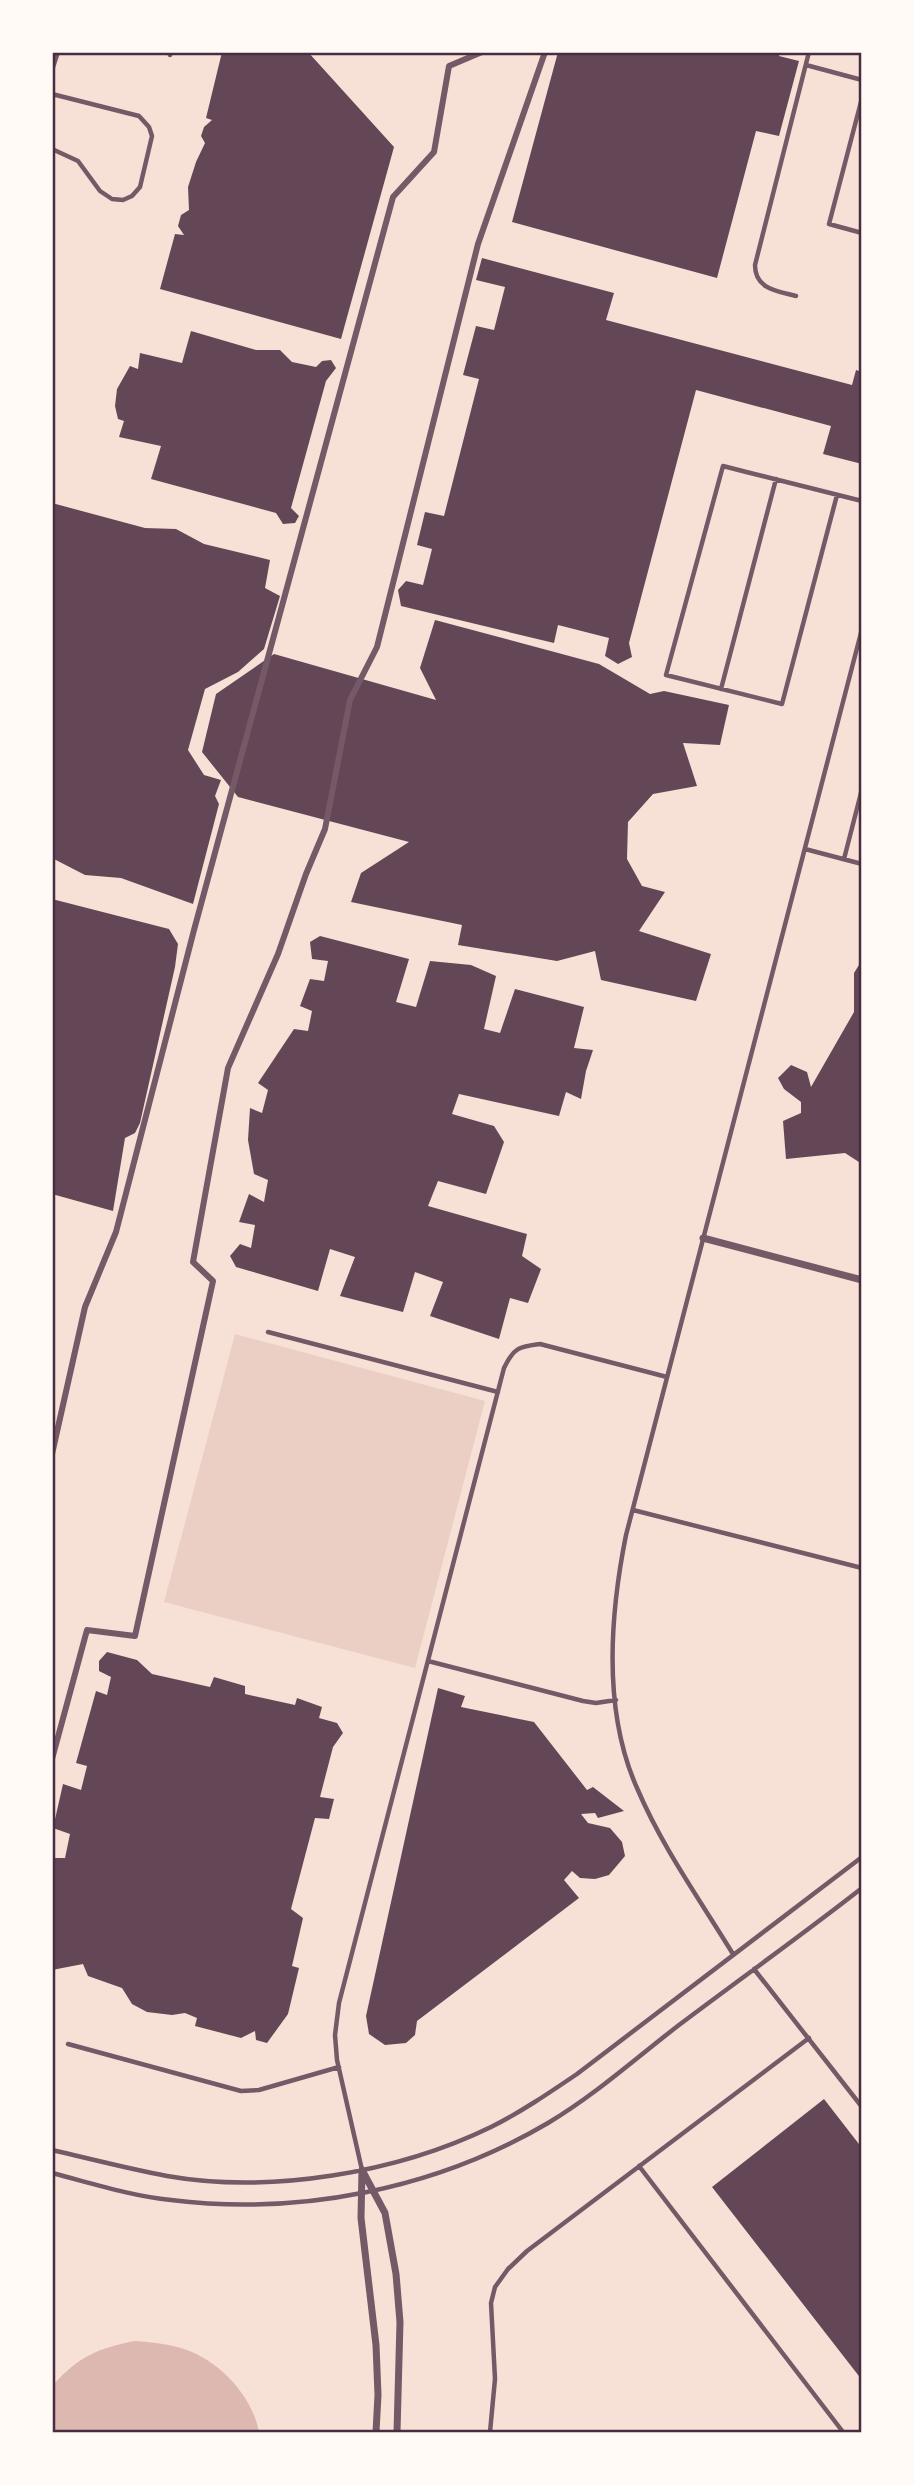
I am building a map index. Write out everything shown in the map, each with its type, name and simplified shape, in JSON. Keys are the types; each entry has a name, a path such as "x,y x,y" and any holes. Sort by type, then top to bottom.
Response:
{"street":[{"path":"52,1454 85,1307 116,1232 198,917 393,197 434,152 449,66 482,52"},
{"path":"52,1759 88,1630 135,1636 213,1281 193,1262 228,1068 278,954 325,829 350,700 377,648 478,244 545,52"},
{"path":"703,1238 862,1280"},
{"path":"362,2170 385,2213 396,2274 400,2322 397,2432"},
{"path":"362,2170 361,2218 376,2345 376,2432"}],"lane":[{"path":"52,70 58,52"},
{"path":"796,296 761,285 755,275 755,265 809,52"},
{"path":"806,65 862,80"},
{"path":"52,94 139,116 149,127 152,136 140,187 132,196 123,200 112,199 100,191 78,161 52,149"},
{"path":"862,98 829,224 862,233"},
{"path":"838,495 782,704 666,675 723,466 862,501"},
{"path":"721,689 776,480"},
{"path":"733,1954 666,1847 636,1786 620,1732 613,1632 616,1585 667,1377 862,629"},
{"path":"844,859 862,789"},
{"path":"804,849 862,864"},
{"path":"268,1332 498,1392"},
{"path":"362,2170 339,2067 335,2035 339,2003 504,1367 511,1354 520,1347 540,1345 667,1377"},
{"path":"633,1510 862,1568"},
{"path":"428,1661 583,1701 596,1703 617,1700"},
{"path":"52,2150 169,2176 294,2180 336,2176 400,2161 442,2147 490,2127 533,2104 577,2074 862,1857"},
{"path":"52,2173 116,2190 169,2200 244,2206 297,2203 404,2185 497,2149 547,2123 592,2094 862,1888"},
{"path":"754,1969 862,2107"},
{"path":"490,2432 495,2379 491,2303 495,2287 508,2269 527,2251 808,2038"},
{"path":"68,2044 241,2091 259,2090 339,2067"},
{"path":"639,2166 843,2432"}],"shaded area":[{"path":"235,1334 485,1401 415,1668 164,1602"},
{"path":"135,2341 178,2347 210,2362 242,2393 259,2432 53,2432 53,2385 71,2367 90,2355"}],"building":[{"path":"222,52 308,52 394,147 341,339 160,289 175,234 184,235 178,226 181,215 189,210 188,187 205,143 201,136 204,127 212,120 206,118"},
{"path":"558,52 780,52 779,56 799,61 779,136 756,131 717,278 512,222"},
{"path":"482,258 614,293 606,320 852,385 856,370 862,372 862,464 823,454 831,426 696,390 629,643 632,657 618,664 605,656 609,638 558,625 554,643 401,606 398,590 406,581 423,585 432,549 417,545 425,512 444,516 479,379 463,375 476,326 494,330 505,287 476,280"},
{"path":"191,331 256,350 280,350 292,362 316,367 322,361 331,360 336,368 326,381 291,508 299,516 295,523 283,524 276,513 151,479 161,446 119,437 124,421 118,419 115,406 117,389 130,366 138,369 140,353 182,363"},
{"path":"52,503 145,528 176,529 204,544 270,560 265,588 280,596 264,649 238,672 205,689 188,750 204,775 221,780 215,796 219,804 193,904 121,878 85,875 52,858"},
{"path":"435,620 599,664 650,694 664,691 729,705 720,745 683,743 697,786 653,794 628,822 627,859 642,886 665,892 639,931 711,954 696,1001 601,980 595,951 557,961 458,945 462,925 351,902 361,873 409,842 238,797 202,752 216,694 274,654 436,700 420,668"},
{"path":"52,899 169,929 178,944 140,1123 135,1133 125,1138 113,1211 52,1194"},
{"path":"320,936 409,959 396,1002 416,1007 430,961 471,965 496,976 484,1029 500,1033 515,989 584,1007 574,1048 593,1050 581,1099 566,1092 559,1116 459,1094 452,1114 494,1126 504,1142 486,1194 438,1181 428,1206 527,1234 522,1256 541,1269 528,1303 510,1298 499,1339 430,1316 443,1282 415,1272 403,1312 340,1296 355,1257 330,1249 318,1291 236,1267 230,1256 240,1244 251,1248 255,1225 239,1222 249,1194 264,1202 268,1180 254,1174 248,1140 250,1108 262,1113 268,1090 258,1083 294,1029 308,1031 312,1011 300,1006 310,979 324,981 328,961 312,959 310,942"},
{"path":"862,960 862,1164 845,1153 786,1159 783,1121 801,1113 801,1102 784,1089 778,1078 791,1065 807,1072 811,1087 854,1012 854,973"},
{"path":"107,1652 137,1660 152,1674 210,1687 214,1677 245,1686 245,1694 295,1705 297,1698 322,1707 319,1718 337,1723 343,1733 333,1747 320,1797 334,1799 329,1819 315,1818 291,1909 303,1918 292,1966 299,1968 288,2014 267,2043 256,2040 255,2031 241,2038 195,2026 197,2018 185,2013 172,2015 147,2012 132,2004 122,1988 88,1976 83,1964 52,1970 52,1858 65,1858 70,1834 53,1828 63,1784 81,1790 87,1766 76,1763 96,1691 107,1695 111,1677 99,1671 99,1661"},
{"path":"438,1688 465,1696 461,1707 534,1722 587,1790 593,1787 624,1811 598,1818 595,1813 581,1814 588,1823 610,1828 622,1842 625,1856 609,1875 595,1879 580,1878 572,1871 564,1880 579,1898 417,2021 415,2035 406,2043 385,2045 369,2034 366,2016"},
{"path":"824,2099 862,2148 862,2380 712,2187"}]}
